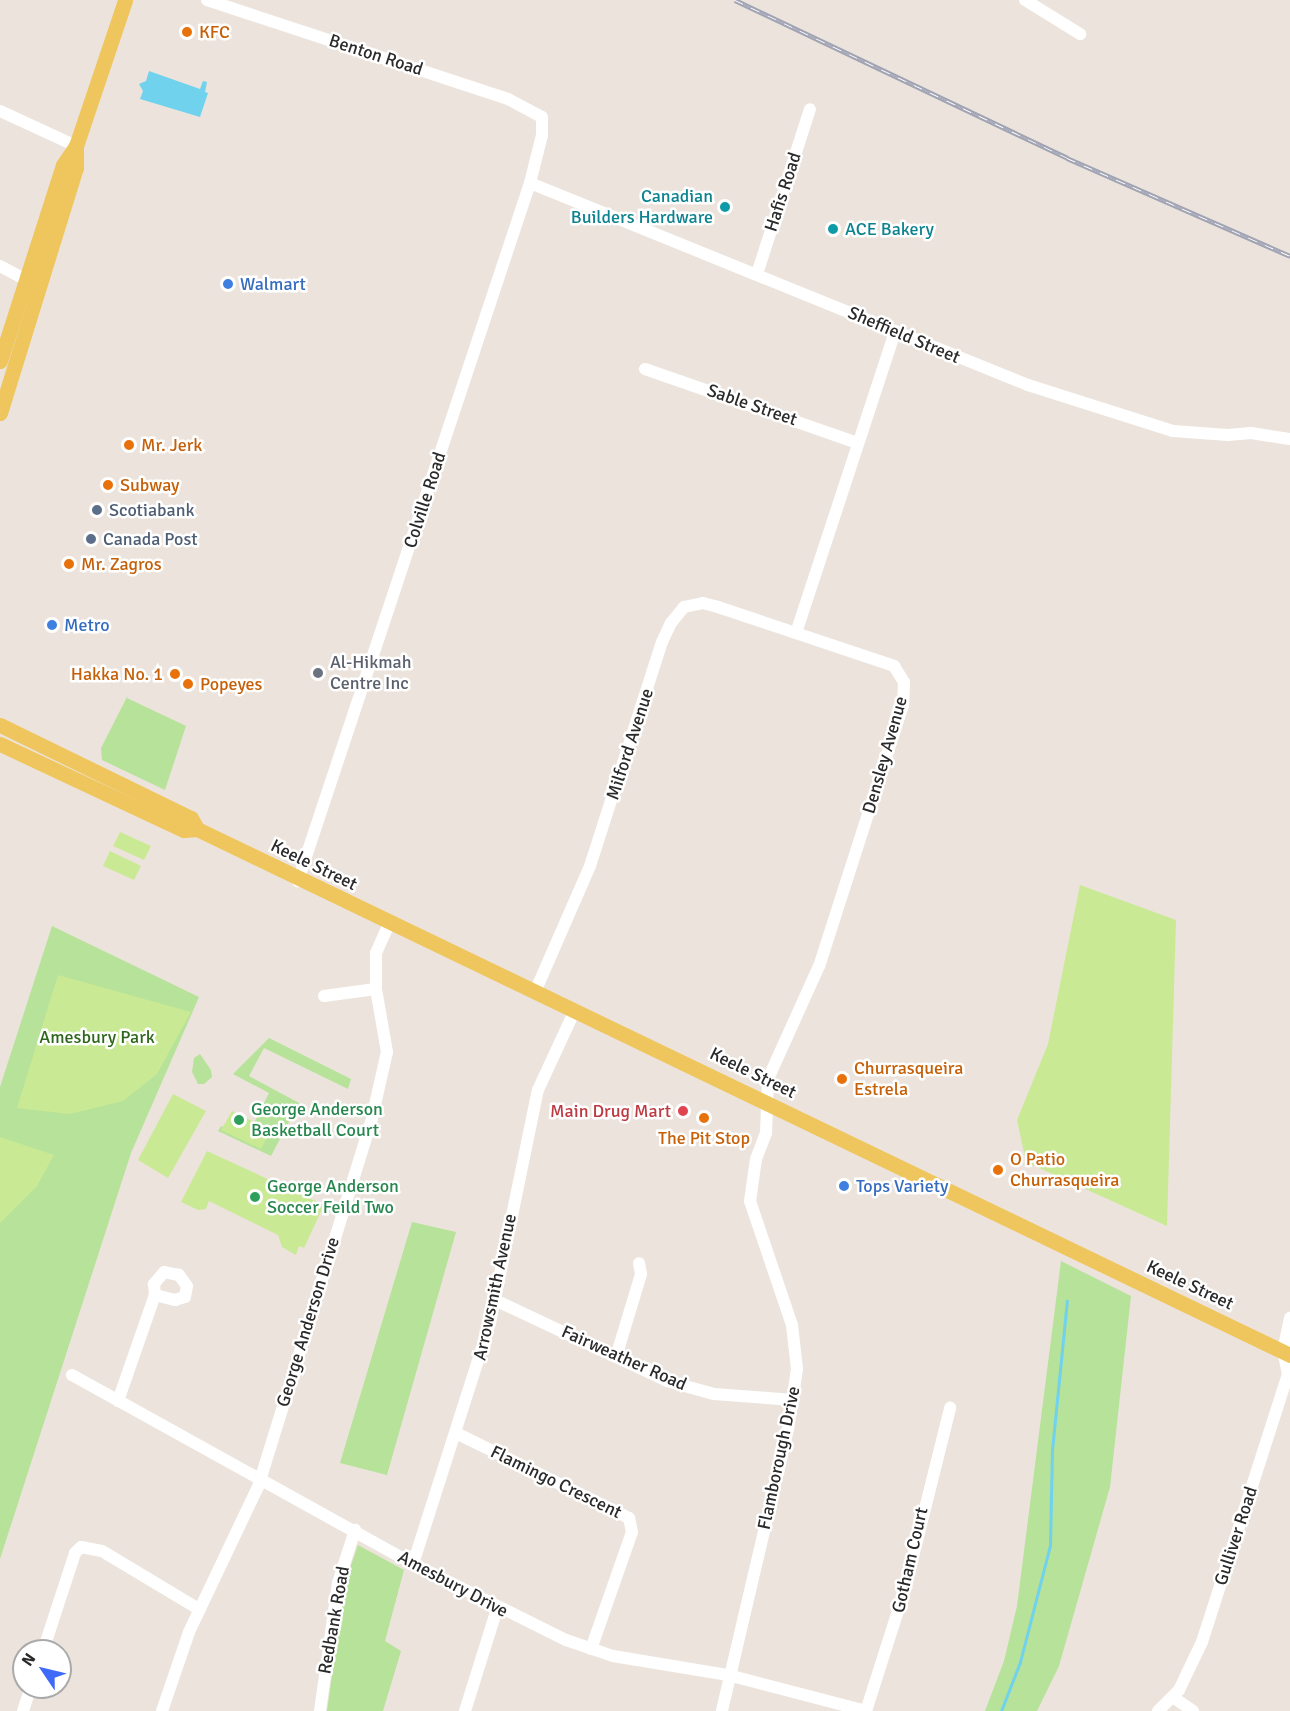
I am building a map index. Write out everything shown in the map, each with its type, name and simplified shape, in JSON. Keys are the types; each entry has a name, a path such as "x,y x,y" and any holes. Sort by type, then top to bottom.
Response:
{"main road":[{"path":"0,361 33,283 76,168 76,146 125,0"},
{"path":"0,413 33,283"},
{"name":"Keele Street","path":"0,725 192,818 197,829"},
{"name":"Keele Street","path":"0,744 184,830 197,829 298,881 390,921 1286,1353"},
{"path":"77,781 84,765"}],"street":[{"name":"Benton Road","path":"207,0 508,99 542,117"},
{"path":"1025,0 1048,5 1080,34"},
{"name":"Hafis Road","path":"757,274 810,110"},
{"path":"0,111 76,146"},
{"name":"Colville Road","path":"298,881 530,183 542,135 542,117"},
{"name":"Sheffield Street","path":"530,183 1023,383 1151,425 1201,434 1251,433 1290,439"},
{"path":"0,266 33,283"},
{"path":"797,630 895,332"},
{"name":"Sable Street","path":"645,369 857,443"},
{"name":"Milford Avenue","path":"535,992 590,866 671,622 684,607 703,603 797,630"},
{"name":"Densley Avenue","path":"768,1102 768,1079 819,966 905,690 894,666 797,630"},
{"name":"George Anderson Drive","path":"162,1711 200,1610 260,1477 385,1070 384,1022 376,989 376,953 390,921"},
{"path":"324,996 376,989"},
{"name":"Arrowsmith Avenue","path":"413,1564 456,1433 495,1300 530,1119 538,1090 575,1010"},
{"name":"Flamborough Drive","path":"722,1711 728,1676 793,1400 797,1369 792,1325 750,1201 768,1102"},
{"path":"616,1357 641,1274 639,1263"},
{"path":"118,1401 155,1295"},
{"name":"Fairweather Road","path":"495,1300 667,1381 714,1394 793,1400"},
{"name":"Gulliver Road","path":"1158,1711 1174,1698 1195,1661 1288,1374 1286,1353 1290,1318"},
{"name":"Amesbury Drive","path":"72,1375 497,1609 591,1649 613,1656 728,1676 866,1711"},
{"name":"Gotham Court","path":"866,1711 905,1589 950,1408"},
{"name":"Flamingo Crescent","path":"456,1433 629,1518 632,1532 591,1649"},
{"name":"Redbank Road","path":"320,1711 338,1583 355,1530"},
{"path":"47,1639 75,1553 81,1547 102,1551 200,1610"},
{"path":"465,1711 497,1609"},
{"path":"1174,1698 1193,1711"}],"green space":[{"path":"129,693 127,698 186,726 165,790 102,760 101,748"},
{"path":"120,832 151,846 144,860 113,846"},
{"path":"110,851 141,866 134,880 103,866"},
{"path":"1080,885 1176,920 1167,1226 1026,1162 1017,1120 1048,1044"},
{"name":"Amesbury Park","path":"52,926 199,997 131,1153 0,1559 0,1087"},
{"path":"58,975 191,1012 157,1074 123,1101 70,1114 17,1108"},
{"path":"269,1038 351,1079 348,1089 264,1048 249,1076 299,1103 271,1156 218,1131 221,1126 246,1139 269,1093 233,1074"},
{"path":"200,1054 211,1070 212,1077 204,1084 198,1084 192,1072 194,1058"},
{"path":"173,1094 206,1111 168,1178 138,1160"},
{"name":"George Anderson Basketball Court","path":"232,1111 271,1130 261,1149 221,1130"},
{"path":"0,1137 54,1155 37,1186 0,1223"},
{"name":"George Anderson Soccer Feild Two","path":"207,1151 324,1205 304,1248 299,1246 296,1255 282,1247 278,1235 209,1201 206,1209 198,1210 181,1202"},
{"path":"412,1222 456,1232 387,1475 340,1463"},
{"path":"1061,1261 1131,1296 1110,1487 1059,1666 1037,1711 985,1711 1004,1661 1017,1606"},
{"path":"358,1545 404,1570 385,1641 401,1651 383,1711 327,1711 345,1583"}],"water":[{"path":"149,71 200,89 203,81 207,82 205,92 208,93 200,117 140,99 143,91 139,84 146,81"}],"waterway":[{"path":"1001,1711 1020,1662 1050,1545 1052,1450 1067,1301"}],"railway":[{"path":"735,0 1067,158 1290,256"}],"place":[{"name":"KFC","path":"187,32"},
{"name":"Canadian Builders Hardware","path":"725,207"},
{"name":"ACE Bakery","path":"833,229"},
{"name":"Walmart","path":"228,284"},
{"name":"Mr. Jerk","path":"129,445"},
{"name":"Subway","path":"108,485"},
{"name":"Scotiabank","path":"97,510"},
{"name":"Canada Post","path":"91,539"},
{"name":"Mr. Zagros","path":"69,564"},
{"name":"Metro","path":"52,625"},
{"name":"Al-Hikmah Centre Inc","path":"318,673"},
{"name":"Hakka No. 1","path":"175,674"},
{"name":"Popeyes","path":"188,684"},
{"name":"Churrasqueira Estrela","path":"842,1079"},
{"name":"Main Drug Mart","path":"683,1111"},
{"name":"The Pit Stop","path":"704,1118"},
{"name":"George Anderson Basketball Court","path":"239,1120"},
{"name":"O Patio Churrasqueira","path":"998,1170"},
{"name":"Tops Variety","path":"844,1186"},
{"name":"George Anderson Soccer Feild Two","path":"255,1197"}]}
